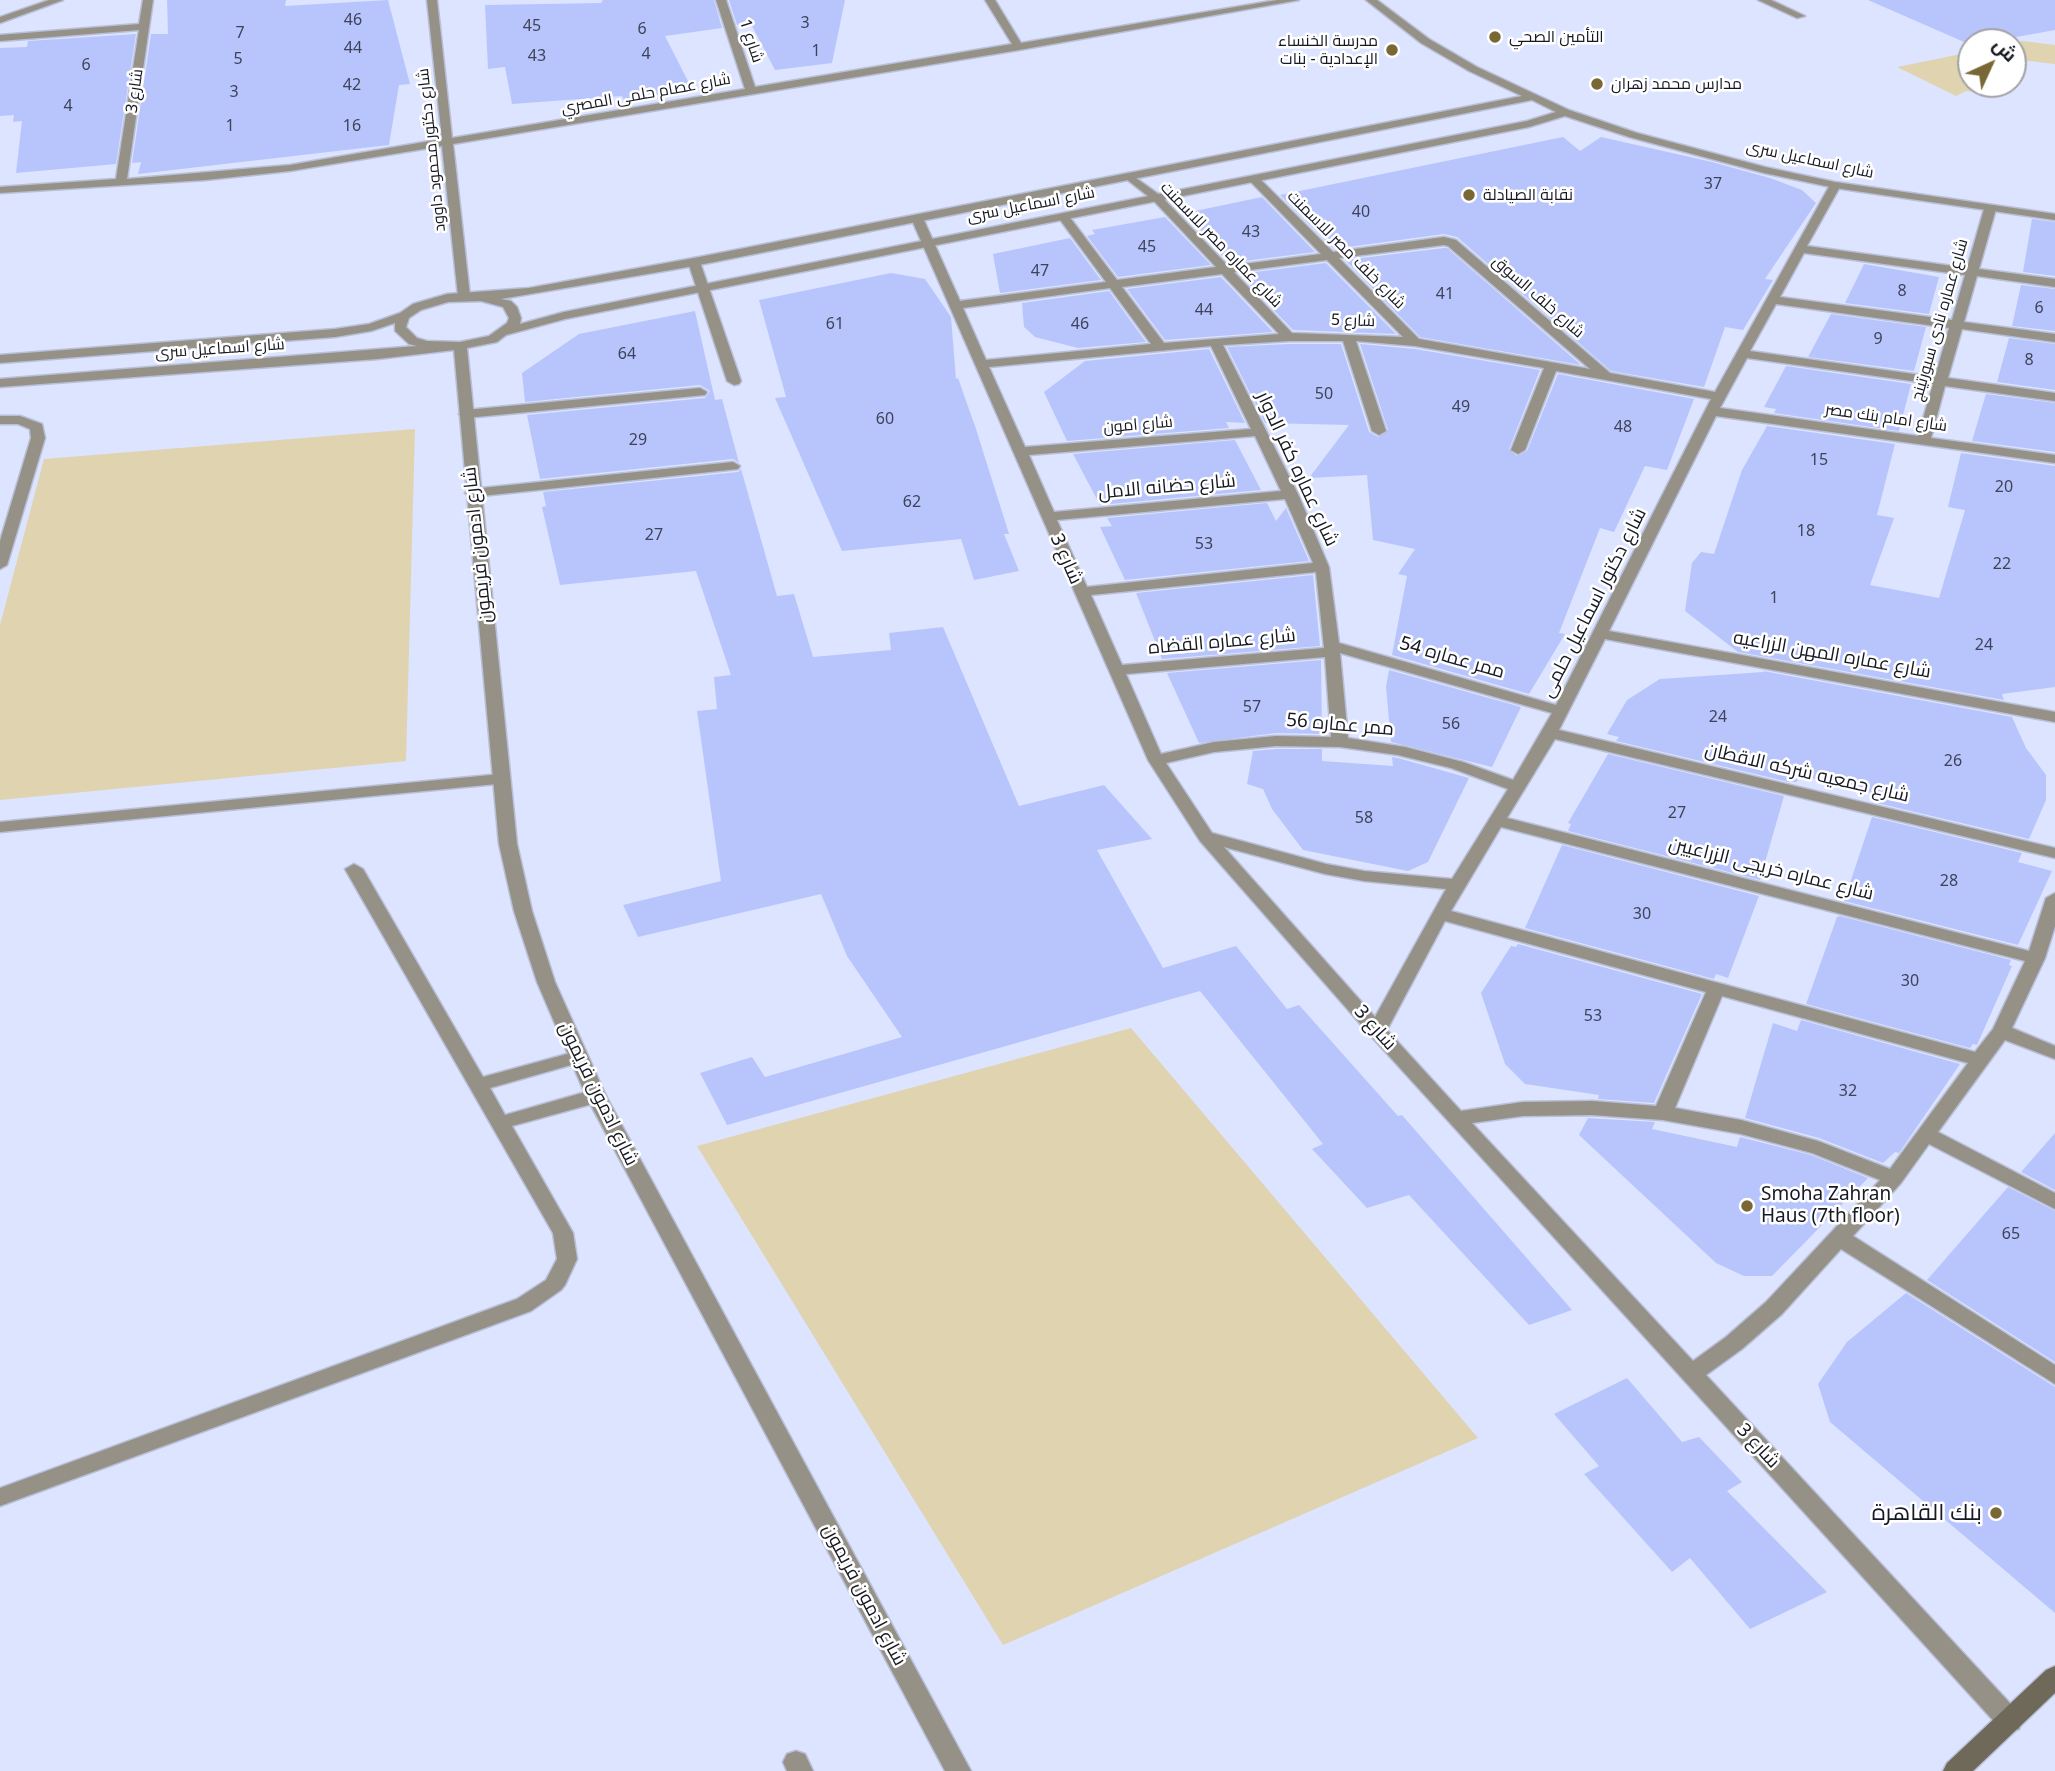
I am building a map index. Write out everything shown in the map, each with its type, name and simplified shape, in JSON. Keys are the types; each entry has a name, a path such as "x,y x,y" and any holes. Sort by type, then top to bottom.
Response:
{"main road":[{"path":"1956,1771 2055,1677"}],"street":[{"path":"0,20 58,0"},
{"name":"شارع 3","path":"121,183 148,0"},
{"name":"شارع دكتور محمود داوود","path":"432,0 464,296"},
{"name":"شارع 1","path":"720,0 751,92"},
{"path":"990,0 1019,47"},
{"path":"1243,0 1256,6"},
{"name":"شارع عصام حلمى المصري","path":"0,190 121,183 290,168 447,144 1294,0"},
{"name":"شارع اسماعيل سرى","path":"1371,0 1425,41 1530,98 1564,112 1697,152 1835,185 2055,217"},
{"path":"1763,0 1800,16"},
{"path":"0,38 144,27"},
{"name":"شارع اسماعيل سرى","path":"0,359 335,333 371,327 404,316 431,301 529,292 694,262 1129,176 1334,141 1530,98"},
{"name":"شارع اسماعيل سرى","path":"0,383 212,368 477,344 505,332 555,318 1254,179 1354,155 1540,122 1564,112"},
{"name":"شارع عماره مصر للاسمنت","path":"1129,176 1157,198 1289,337"},
{"name":"شارع خلف مصر للاسمنت","path":"1254,179 1415,342"},
{"name":"شارع دكتور اسماعيل حلمى","path":"1377,1031 1440,914 1550,733 1716,404 1835,185"},
{"name":"شارع عماره نادى سبورتينج","path":"1923,441 1990,209"},
{"path":"1064,217 1160,347"},
{"name":"شارع 3","path":"917,218 1156,760 1206,837 1456,1118 2010,1721"},
{"name":"شارع خلف السوق","path":"1329,255 1448,242 1607,377"},
{"path":"1801,249 2055,283"},
{"path":"955,305 1329,255"},
{"path":"694,262 734,381"},
{"path":"481,297 507,304 513,310 513,325 505,332"},
{"path":"1772,300 2055,338"},
{"path":"404,316 399,328 404,335 426,345 451,346"},
{"name":"شارع 5","path":"981,364 1215,342 1289,337 1348,337 1415,342 1551,366 1716,404"},
{"path":"1348,337 1379,430"},
{"name":"شارع عماره كفر الدوار","path":"1215,342 1313,541 1322,567 1327,594 1340,743"},
{"path":"211,343 212,368"},
{"name":"شارع ادمون فريمون","path":"451,346 466,414 508,844 523,911 545,982 596,1096 958,1771"},
{"path":"1743,354 2055,397"},
{"path":"27,382 33,358"},
{"path":"1518,450 1551,366"},
{"path":"466,414 700,392"},
{"name":"شارع امام بنك مصر","path":"1716,404 1923,441 2055,459"},
{"path":"0,421 20,420 37,427 38,438 0,565"},
{"name":"شارع امون","path":"1019,452 1260,432"},
{"path":"472,493 733,466"},
{"name":"شارع حضانه الامل","path":"1047,517 1290,494"},
{"path":"1081,592 1322,567"},
{"name":"شارع عماره المهن الزراعيه","path":"1601,634 2055,717"},
{"name":"شارع عماره القضاه","path":"1115,670 1332,649"},
{"name":"ممر عماره 54","path":"1332,649 1561,711"},
{"name":"شارع جمعيه شركه الاقطان","path":"1550,733 2055,853"},
{"name":"ممر عماره 56","path":"1156,760 1214,747 1264,742 1340,743 1399,750 1445,762 1517,787"},
{"path":"0,827 501,779"},
{"name":"شارع عماره خريجى الزراعيين","path":"1496,821 2044,946"},
{"path":"1206,837 1325,869 1458,886"},
{"path":"0,1497 524,1305 554,1285 568,1259 563,1233 354,869"},
{"path":"1691,1374 1734,1343 1774,1308 1894,1178 2001,1031 2044,946 2055,898"},
{"path":"1440,914 1980,1060"},
{"path":"1663,1113 1716,989"},
{"path":"2001,1031 2055,1053"},
{"path":"478,1085 578,1057"},
{"path":"500,1123 596,1096"},
{"path":"1456,1118 1537,1109 1592,1108 1663,1113 1741,1127 1818,1148 1894,1178"},
{"path":"1926,1134 2055,1202"},
{"path":"1840,1238 2055,1377"}],"shaded area":[{"path":"2027,42 2055,45 2055,64 2027,61"},
{"path":"1957,55 1957,96 1956,96 1897,67"},
{"path":"415,429 406,761 0,800 0,625 44,459"},
{"path":"1131,1028 1478,1438 1003,1645 697,1146"}],"building":[{"path":"167,0 286,0 285,6 388,0 410,84 399,85 389,145 138,174 141,162 132,163 151,34 168,34"},
{"path":"603,0 714,0 722,28 665,36 692,89 624,100 622,96 512,104 505,67 488,69 485,5 601,3"},
{"path":"729,0 845,0 832,63 775,70 751,24 737,25"},
{"path":"1868,0 2055,0 2055,30 2027,35 2027,28 1957,28 1957,39"},
{"path":"136,34 116,164 16,173 22,121 13,122 14,115 0,116 0,48 27,47 28,41"},
{"path":"1563,137 1580,151 1601,137 1712,162 1802,190 1816,203 1765,279 1773,280 1743,330 1725,327 1704,387 1611,371 1457,237 1444,234 1334,249 1280,195"},
{"path":"1262,197 1315,252 1229,263 1181,214"},
{"path":"1165,217 1211,265 1118,277 1087,236 1095,234 1092,230"},
{"path":"2032,219 2055,222 2055,276 2023,272"},
{"path":"1070,238 1101,280 1000,293 993,254"},
{"path":"1447,248 1581,365 1420,337 1345,260"},
{"path":"1326,263 1396,334 1293,330 1239,274"},
{"path":"1864,264 1939,277 1929,314 1845,303"},
{"path":"891,273 925,279 951,317 956,379 958,378 976,429 1009,534 1004,534 1019,571 974,580 961,539 842,551 775,398 786,397 759,300"},
{"path":"1221,277 1273,332 1165,340 1127,289"},
{"path":"2021,285 2055,289 2055,331 2012,326"},
{"path":"1109,291 1146,342 1078,348 1035,337 1024,327 1022,303"},
{"path":"695,311 715,400 722,399 739,463 733,459 540,479 527,415 705,398 710,391 700,385 525,402 522,373 579,334"},
{"path":"1831,314 1926,327 1914,371 1808,357"},
{"path":"2009,338 2055,344 2055,390 1997,382"},
{"path":"1341,344 1369,432 1378,437 1388,430 1360,344 1415,349 1540,370 1509,449 1517,456 1527,451 1558,374 1694,399 1667,470 1645,466 1614,532 1600,528 1559,633 1565,634 1529,694 1392,655 1407,576 1398,574 1415,549 1373,540 1367,475 1309,478 1349,425 1265,423 1227,347"},
{"path":"1209,349 1245,423 1226,422 1229,428 1067,441 1044,392 1085,361"},
{"path":"1786,366 1911,384 1899,431 1774,413 1776,409 1764,407"},
{"path":"1986,394 2055,403 2055,452 1972,441"},
{"path":"1767,426 1895,444 1877,515 1894,518 1870,585 1939,598 1965,510 1948,507 1961,453 2055,466 2055,687 2002,694 2004,700 1738,652 1685,611 1692,563 1701,552 1714,554 1742,470"},
{"path":"1235,440 1261,490 1100,505 1073,454"},
{"path":"741,469 777,596 794,594 813,657 891,650 889,633 943,627 1019,806 1104,785 1152,839 1097,850 1163,968 1236,946 1287,1009 1299,1005 1398,1116 1402,1115 1572,1310 1529,1325 1409,1195 1367,1208 1312,1149 1323,1144 1200,991 727,1125 700,1073 752,1057 765,1077 902,1037 847,956 821,894 638,937 623,905 721,881 697,711 717,709 714,677 731,675 696,571 560,585 542,507 546,506 543,492 738,472"},
{"path":"1267,503 1276,521 1286,508 1309,561 1125,580 1100,527 1112,526 1107,518"},
{"path":"1313,575 1320,646 1162,659 1136,593"},
{"path":"1321,660 1322,734 1276,733 1199,743 1167,673"},
{"path":"1389,670 1521,707 1492,767 1391,742 1386,687"},
{"path":"1763,671 2012,717 2026,748 2046,775 2046,800 2029,839 1877,803 1879,795 1799,775 1797,782 1789,782 1616,741 1619,737 1607,734 1627,700 1660,679"},
{"path":"1322,749 1322,761 1393,766 1392,757 1469,778 1428,862 1408,871 1303,850 1272,809 1263,789 1247,784 1253,751"},
{"path":"1608,754 1784,796 1760,880 1568,831 1571,824 1568,823"},
{"path":"1872,817 2022,853 2018,862 2052,871 2018,945 1844,901"},
{"path":"1562,845 1759,896 1728,978 1716,974 1714,979 1525,928"},
{"path":"1837,917 2011,960 2009,965 2012,966 1977,1045 1973,1044 1970,1048 1806,1004"},
{"path":"1518,944 1702,994 1654,1103 1598,1099 1599,1095 1525,1084 1505,1064 1481,993 1511,946 1516,947"},
{"path":"1801,1020 1960,1064 1899,1153 1895,1152 1883,1163 1819,1138 1745,1118 1773,1023 1797,1031"},
{"name":"Smoha Zahran Haus (7th floor)","path":"1588,1118 1655,1122 1652,1129 1737,1147 1740,1137 1811,1155 1868,1178 1772,1276 1744,1276 1716,1263 1579,1135"},
{"path":"2055,1133 2055,1190 2021,1172"},
{"path":"2008,1187 2055,1211 2055,1362 1927,1280"},
{"name":"بنك القاهرة","path":"1906,1293 2055,1387 2055,1613 1830,1422 1818,1384 1847,1342"},
{"path":"1627,1378 1682,1442 1699,1437 1742,1482 1727,1491 1827,1592 1750,1629 1690,1558 1672,1572 1584,1474 1599,1466 1554,1414"}],"place":[{"name":"التأمين الصحي","path":"1495,37"},
{"name":"مدرسة الخنساء الإعدادية - بنات","path":"1392,50"},
{"name":"مدارس محمد زهران","path":"1597,84"},
{"name":"نقابة الصيادلة","path":"1469,195"},
{"name":"Smoha Zahran Haus (7th floor)","path":"1747,1206"},
{"name":"بنك القاهرة","path":"1996,1513"}]}
